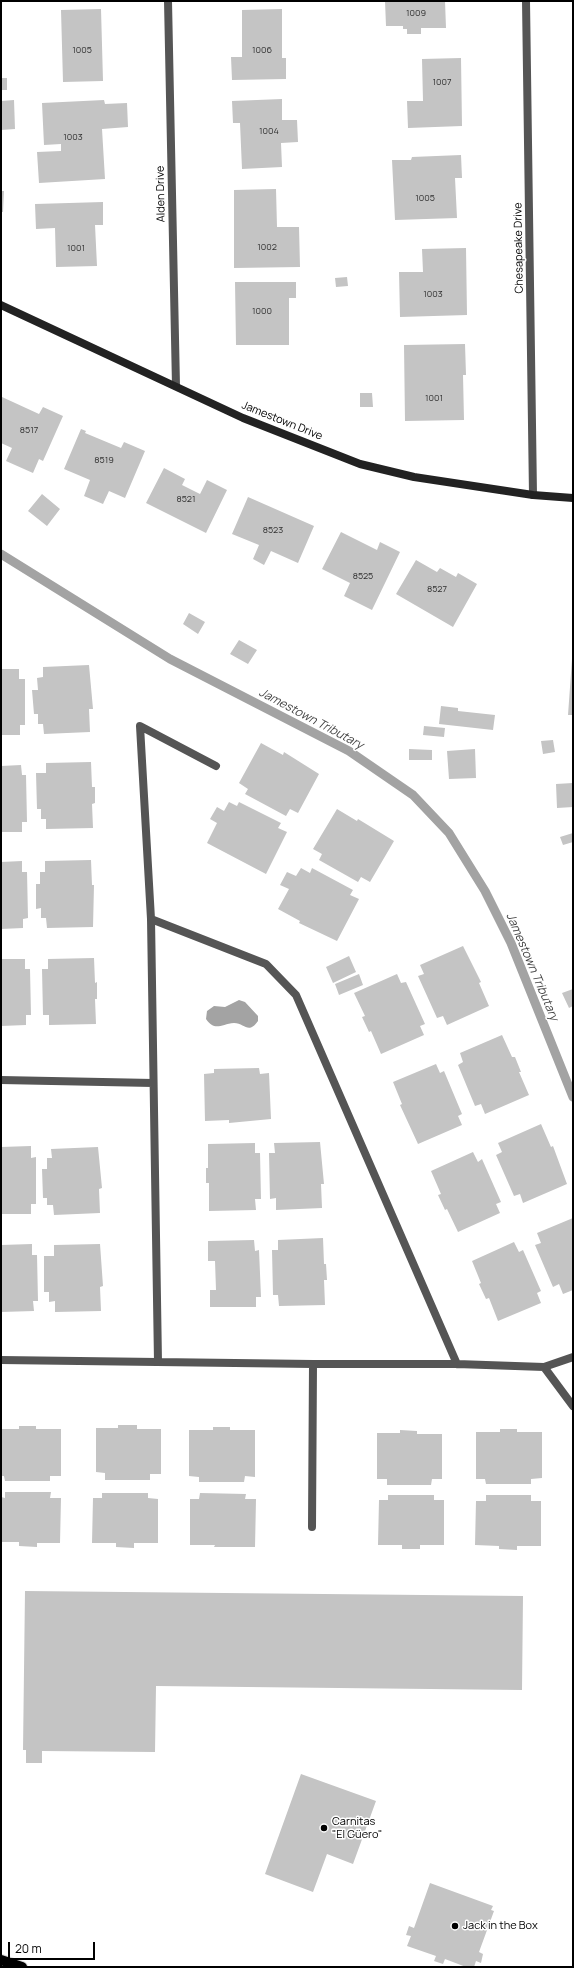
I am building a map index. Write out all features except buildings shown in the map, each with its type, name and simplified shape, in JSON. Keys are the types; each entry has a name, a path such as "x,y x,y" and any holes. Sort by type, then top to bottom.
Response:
{"main road":[{"path":"1,1960 22,1967"}],"street":[{"name":"Alden Drive","path":"168,1 176,386"},
{"name":"Chesapeake Drive","path":"526,1 533,495"},
{"name":"Jamestown Drive","path":"1,305 243,418 360,464 414,477 533,495 573,498"},
{"path":"158,1362 151,919 140,726 216,766"},
{"path":"151,919 266,964 296,995 457,1364"},
{"path":"1,1080 153,1083"},
{"path":"1,1360 313,1364 457,1364 544,1367 573,1357"},
{"path":"312,1526 313,1364"},
{"path":"544,1367 573,1406"}],"shaded area":[{"path":"239,1000 245,1002 258,1016 258,1021 252,1027 249,1028 238,1023 215,1026 209,1023 206,1019 207,1011 214,1006 225,1007"}],"waterway":[{"name":"Jamestown Tributary","path":"1,554 170,659 349,751 413,795 449,833 485,891 511,943 573,1097"}],"place":[{"name":"Carnitas \"El Güero\"","path":"324,1828"},
{"name":"Jack in the Box","path":"455,1926"}]}
